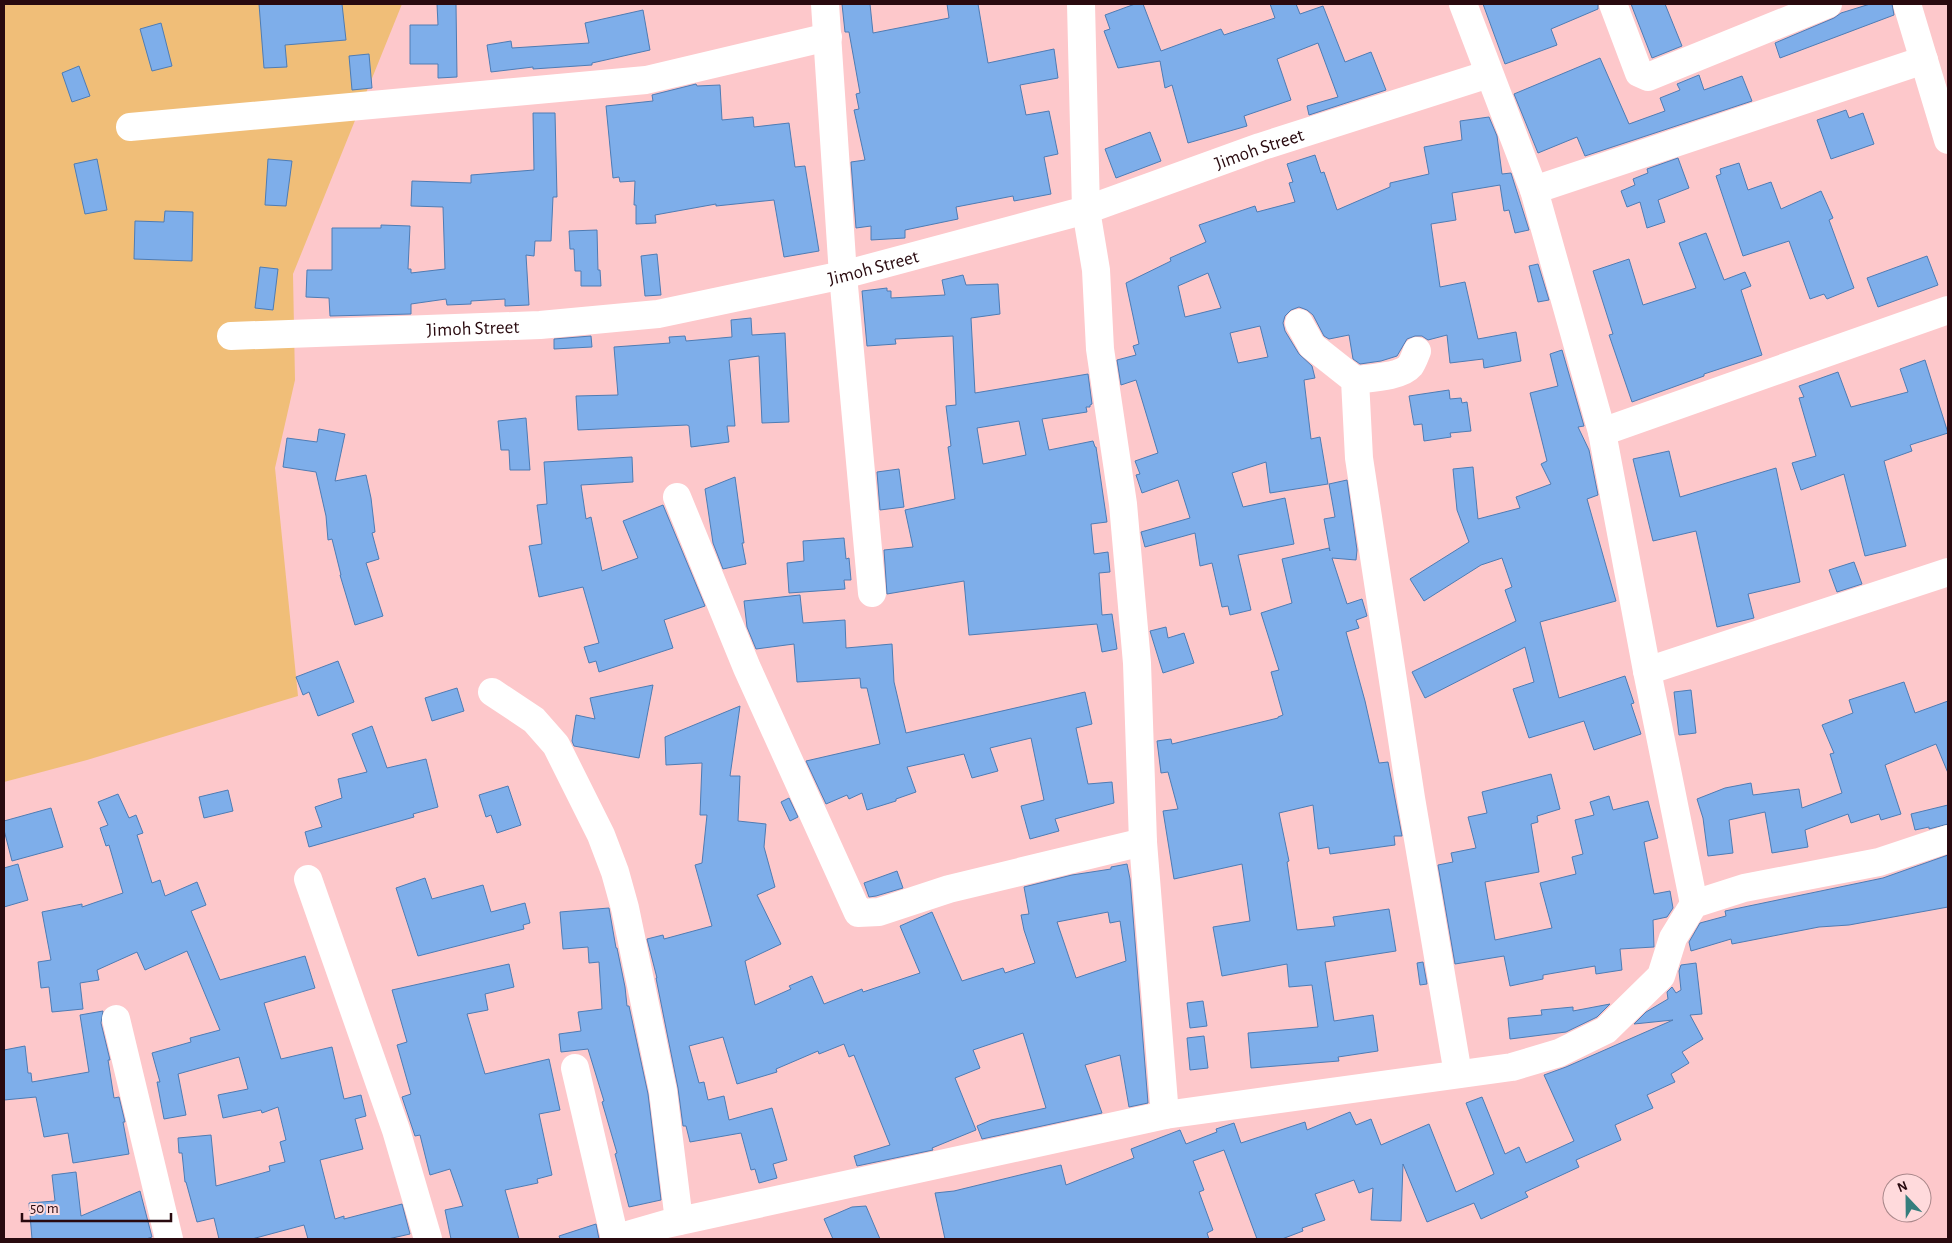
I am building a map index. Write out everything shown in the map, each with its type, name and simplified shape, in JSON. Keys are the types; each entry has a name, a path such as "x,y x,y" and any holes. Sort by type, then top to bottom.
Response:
{"street":[{"path":"826,4 843,276 872,593"},
{"path":"1081,4 1086,210 1096,270 1100,349 1123,504 1137,663 1143,842 1166,1115"},
{"path":"1463,4 1534,190 1602,432 1647,671 1694,904"},
{"path":"1613,4 1639,73 1648,77 1828,4"},
{"path":"1913,5 1924,60 1948,140"},
{"path":"130,126 646,80 828,37"},
{"path":"1534,190 1924,60"},
{"name":"Jimoh Street","path":"232,336 540,325 658,314 843,276 1086,210 1260,147 1489,74"},
{"path":"1602,432 1948,310"},
{"path":"1298,323 1312,346 1355,380 1394,374 1405,370 1410,366 1418,351"},
{"path":"1355,380 1359,458 1411,798 1458,1074"},
{"path":"678,497 748,668 858,912 879,912 949,889 1143,842"},
{"path":"1647,671 1948,572"},
{"path":"492,692 534,720 556,745 600,836 615,872 625,908 664,1091 671,1228"},
{"path":"575,1068 615,1239 671,1228 1166,1115 1512,1067 1559,1053 1606,1030 1661,976 1673,938 1694,904 1744,888 1879,862 1948,839"},
{"path":"308,879 396,1130 428,1239"},
{"path":"116,1019 169,1239"}],"shaded area":[{"path":"4,4 402,4 293,274 295,380 275,468 298,696 87,760 4,782"}],"building":[{"path":"259,4 342,4 346,40 285,45 287,67 264,68"},
{"path":"437,4 456,4 457,77 438,78 438,64 410,64 410,25 438,25"},
{"path":"842,4 870,4 873,33 949,18 947,4 978,4 988,63 1054,49 1058,78 1020,85 1026,115 1049,111 1058,154 1044,157 1051,194 1014,201 1013,196 956,207 958,219 905,230 905,238 871,240 871,226 856,228 851,162 865,160 854,110 859,109 856,94 860,93 849,32 845,32"},
{"path":"1135,4 1143,4 1161,51 1221,29 1224,35 1275,18 1270,4 1296,4 1300,14 1323,6 1345,62 1371,52 1386,90 1309,115 1307,106 1338,97 1318,43 1277,59 1291,100 1244,116 1247,126 1188,143 1172,85 1165,88 1160,61 1118,68 1104,31 1110,29 1105,15"},
{"path":"1483,4 1598,4 1598,9 1551,29 1557,45 1505,64"},
{"path":"1631,4 1665,4 1682,46 1652,58"},
{"path":"1870,4 1892,4 1894,15 1780,58 1775,43 1834,18 1841,13"},
{"path":"643,10 650,50 592,63 592,65 533,69 533,67 491,72 487,45 511,41 512,48 589,43 585,23"},
{"path":"161,23 172,66 152,71 140,29"},
{"path":"369,54 372,88 352,90 349,56"},
{"path":"1600,58 1629,124 1665,111 1660,98 1680,90 1677,84 1699,75 1704,90 1742,76 1752,101 1585,156 1577,137 1538,153 1514,94"},
{"path":"79,66 90,96 72,102 62,73"},
{"path":"696,84 697,86 720,85 722,120 753,117 754,127 789,123 795,167 805,166 819,251 784,257 774,200 716,206 716,204 655,215 656,223 636,224 636,205 634,205 635,181 620,182 619,177 613,178 606,106 653,101 652,95"},
{"path":"1846,110 1849,118 1863,113 1874,144 1831,159 1817,120"},
{"path":"533,113 555,113 557,197 553,197 551,241 535,241 534,256 526,255 529,305 505,306 505,299 471,301 471,304 447,305 446,299 411,304 411,314 330,316 329,298 306,297 307,270 332,270 332,228 381,228 381,225 410,226 408,269 411,269 411,273 445,269 443,207 411,206 412,181 471,183 471,175 534,170"},
{"path":"1489,117 1497,136 1502,174 1511,173 1529,230 1515,233 1509,210 1504,211 1500,185 1452,193 1456,220 1431,224 1440,287 1465,282 1478,339 1516,332 1521,361 1484,368 1483,359 1450,363 1447,335 1428,340 1422,336 1415,336 1407,339 1397,356 1381,361 1360,364 1353,359 1349,335 1329,339 1324,336 1313,315 1307,310 1299,307 1291,310 1285,316 1283,323 1285,331 1299,354 1312,366 1315,378 1304,380 1311,439 1320,437 1328,484 1270,493 1266,462 1232,473 1243,507 1285,498 1294,544 1238,555 1251,610 1230,615 1228,606 1222,607 1212,563 1200,566 1195,533 1145,547 1141,532 1190,518 1178,480 1142,493 1136,475 1140,474 1135,461 1158,453 1136,380 1121,385 1117,360 1136,355 1133,346 1139,344 1126,283 1171,261 1170,258 1206,242 1199,225 1255,206 1257,212 1295,202 1289,183 1293,182 1287,164 1315,155 1321,173 1324,172 1337,210 1390,187 1390,183 1429,174 1424,147 1462,140 1460,121","holes":["1208,273 1221,308 1185,317 1178,286","1260,326 1268,357 1238,363 1230,333"]},
{"path":"1150,132 1161,161 1116,178 1105,149"},
{"path":"1678,158 1689,188 1658,200 1665,222 1647,228 1640,202 1627,207 1621,191 1635,185 1633,179 1648,173 1647,169"},
{"path":"97,159 107,210 85,214 74,164"},
{"path":"268,159 292,161 286,206 265,205"},
{"path":"1739,163 1748,190 1771,182 1781,209 1821,191 1833,218 1829,220 1854,288 1827,299 1824,294 1810,299 1789,241 1743,256 1716,176 1721,174 1720,169"},
{"path":"165,211 193,212 192,261 134,259 135,221 164,222"},
{"path":"597,230 598,270 600,270 601,286 581,286 581,271 575,271 574,249 570,249 569,231"},
{"path":"1706,233 1724,280 1745,272 1751,286 1741,290 1762,355 1704,374 1704,376 1632,402 1609,335 1613,334 1593,271 1629,259 1643,305 1696,288 1679,243"},
{"path":"657,254 661,295 645,296 641,256"},
{"path":"1927,256 1938,285 1878,307 1867,278"},
{"path":"1538,264 1549,300 1538,302 1529,266"},
{"path":"260,267 278,269 273,310 255,308"},
{"path":"963,275 966,285 998,284 1000,314 971,318 975,393 1088,374 1092,404 1090,407 1086,407 1087,412 1042,419 1049,450 1093,441 1096,447 1107,522 1091,524 1094,554 1108,552 1110,572 1099,573 1102,615 1112,614 1117,649 1102,652 1097,624 969,635 964,581 887,594 884,550 913,547 905,510 955,499 948,447 951,446 946,406 956,405 953,336 895,339 896,344 867,346 862,291 887,288 887,291 891,291 891,298 945,295 942,280","holes":["1019,421 1026,455 983,464 977,428"]},
{"path":"751,318 752,335 785,333 789,422 762,423 759,356 729,360 735,426 727,426 729,442 691,447 689,426 687,425 578,430 576,396 618,395 614,347 670,343 669,337 685,336 686,341 732,337 731,320"},
{"path":"591,336 592,347 554,349 554,339"},
{"path":"1562,350 1584,426 1578,427 1589,450 1598,495 1587,499 1616,601 1540,622 1559,698 1625,676 1634,703 1631,704 1641,734 1594,750 1584,721 1529,738 1513,689 1534,682 1525,647 1425,698 1412,672 1516,621 1505,590 1512,587 1502,558 1481,565 1424,601 1410,579 1469,542 1457,510 1453,469 1473,467 1478,519 1520,508 1516,497 1551,484 1541,464 1547,461 1530,393 1558,386 1550,354"},
{"path":"1925,360 1948,433 1910,445 1912,451 1884,461 1906,546 1865,556 1844,474 1801,490 1792,463 1816,456 1799,398 1804,397 1799,386 1838,372 1851,407 1908,392 1900,369"},
{"path":"1449,390 1450,399 1461,398 1462,403 1467,402 1471,431 1450,433 1451,437 1424,441 1422,424 1414,425 1409,396"},
{"path":"526,418 530,470 510,470 509,450 501,450 498,421"},
{"path":"319,429 345,434 335,481 366,475 371,498 375,532 372,533 379,559 366,563 383,616 355,625 340,575 332,539 328,540 326,516 316,472 283,467 287,438 317,442"},
{"path":"1669,451 1680,497 1776,468 1800,582 1748,594 1754,618 1717,627 1696,531 1653,541 1633,459"},
{"path":"632,457 633,482 581,485 586,519 591,517 602,571 638,558 623,521 663,505 705,606 664,620 673,648 599,672 596,661 589,663 584,647 599,643 583,587 539,597 529,546 542,544 537,505 547,504 544,462"},
{"path":"899,469 904,507 880,510 877,472"},
{"path":"735,477 746,564 723,569 713,543 705,489"},
{"path":"1347,480 1357,550 1356,560 1332,558 1347,604 1362,599 1367,616 1356,620 1359,628 1346,632 1365,701 1379,763 1388,762 1402,836 1394,836 1395,845 1330,854 1329,847 1318,849 1313,805 1279,813 1289,861 1287,862 1297,930 1335,926 1333,917 1389,909 1396,951 1325,962 1334,1021 1373,1015 1378,1051 1338,1057 1339,1061 1251,1068 1248,1033 1318,1027 1312,985 1289,987 1287,964 1222,976 1213,927 1250,921 1242,864 1174,879 1163,811 1178,809 1168,772 1161,773 1157,741 1171,739 1172,744 1278,718 1283,715 1271,672 1279,670 1261,613 1292,603 1282,559 1329,548 1330,551 1324,519 1335,517 1329,484"},
{"path":"844,538 846,559 849,558 851,580 844,580 845,589 789,593 787,563 804,561 803,541"},
{"path":"1854,562 1862,584 1837,592 1829,570"},
{"path":"800,595 803,623 845,620 846,648 892,644 894,682 906,733 1085,692 1092,724 1076,728 1088,784 1112,782 1114,803 1055,819 1059,831 1030,839 1021,806 1044,800 1031,738 990,748 998,771 972,778 964,754 907,767 916,792 896,799 896,801 867,810 862,793 849,799 847,795 826,804 806,761 880,744 867,688 861,688 860,678 797,682 794,644 756,649 747,627 744,601"},
{"path":"1166,627 1168,638 1184,633 1194,663 1163,673 1150,631"},
{"path":"338,661 354,702 318,716 309,692 303,695 296,677"},
{"path":"1904,682 1915,713 1948,701 1948,773 1936,744 1885,765 1901,814 1881,820 1879,814 1851,823 1848,814 1805,830 1808,847 1772,853 1765,812 1729,820 1733,853 1708,856 1703,818 1697,799 1725,788 1751,783 1753,795 1799,789 1802,808 1842,793 1830,754 1834,753 1822,725 1853,713 1849,700"},
{"path":"653,685 639,758 574,746 572,741 576,715 595,719 590,698"},
{"path":"457,688 464,711 432,721 425,698"},
{"path":"1691,690 1696,733 1679,735 1674,692"},
{"path":"740,706 730,776 740,776 738,821 766,824 764,847 775,887 757,895 781,944 745,961 755,1005 791,989 789,986 812,976 824,1004 862,989 863,992 920,973 900,926 932,912 962,981 1003,968 1005,973 1035,963 1021,915 1029,914 1024,887 1127,864 1130,879 1148,1103 1129,1107 1120,1055 1085,1065 1102,1113 982,1139 977,1126 991,1120 1046,1108 1023,1033 973,1050 980,1068 955,1078 976,1130 932,1148 933,1150 857,1166 854,1156 890,1145 854,1055 849,1057 844,1044 819,1054 818,1051 776,1069 777,1072 737,1084 723,1037 689,1046 699,1083 704,1082 708,1100 724,1096 729,1120 772,1108 787,1160 773,1164 777,1178 759,1183 755,1169 751,1170 741,1133 690,1142 686,1126 683,1126 678,1088 657,978 647,939 663,935 664,939 712,926 695,865 702,863 707,815 700,815 702,763 666,765 665,737","holes":["1108,912 1110,923 1120,921 1126,961 1076,978 1057,922"]},
{"path":"372,726 387,768 426,759 438,807 413,814 414,817 309,847 305,832 322,827 315,807 342,798 338,779 367,772 352,734"},
{"path":"1551,774 1560,809 1537,816 1538,822 1531,824 1539,872 1485,882 1495,940 1552,928 1540,883 1576,874 1572,857 1583,854 1575,820 1594,815 1590,802 1609,796 1613,810 1648,801 1658,838 1644,842 1654,894 1670,891 1673,908 1667,917 1653,920 1654,947 1620,949 1622,970 1596,974 1595,966 1543,975 1543,979 1510,986 1504,956 1455,964 1438,865 1453,862 1451,853 1476,848 1468,817 1487,813 1482,792"},
{"path":"508,786 521,825 497,833 491,815 486,817 479,795"},
{"path":"228,790 233,811 204,818 199,797"},
{"path":"118,794 129,818 136,815 143,833 137,835 152,883 160,880 165,896 197,882 206,905 191,911 220,980 305,956 315,988 264,1003 281,1059 332,1047 344,1099 361,1095 366,1116 355,1119 363,1149 320,1160 335,1219 344,1216 344,1219 402,1204 410,1234 388,1239 308,1239 304,1225 252,1239 219,1239 214,1218 197,1222 185,1182 182,1153 179,1153 178,1138 211,1135 216,1186 270,1171 269,1166 285,1162 280,1142 286,1140 278,1107 262,1113 261,1110 223,1118 218,1095 248,1089 239,1057 178,1074 186,1115 164,1119 157,1082 160,1082 152,1053 191,1042 190,1038 220,1030 187,951 145,970 137,952 97,970 99,980 80,983 83,1009 52,1012 49,987 41,988 38,962 51,960 42,912 82,904 82,907 123,893 109,845 106,846 100,828 108,825 98,802"},
{"path":"789,798 798,817 790,821 781,802"},
{"path":"1948,805 1948,824 1929,829 1929,827 1915,830 1911,814"},
{"path":"51,808 63,847 12,861 4,830 4,821"},
{"path":"1948,855 1948,907 1849,925 1819,927 1732,944 1731,939 1691,951 1689,942 1700,923 1726,916 1725,911 1883,878"},
{"path":"18,864 28,900 4,907 4,868"},
{"path":"897,871 903,888 869,897 864,883"},
{"path":"425,878 432,899 483,885 491,912 525,903 530,923 523,925 524,929 418,956 396,888"},
{"path":"609,908 627,1006 629,1006 648,1094 661,1200 629,1207 615,1154 617,1153 602,1102 604,1101 588,1049 561,1052 559,1034 581,1031 578,1012 602,1009 599,962 589,963 588,947 563,949 560,912"},
{"path":"1423,962 1427,984 1420,985 1417,963"},
{"path":"1696,963 1702,1014 1690,1015 1703,1039 1682,1052 1689,1063 1671,1074 1675,1082 1647,1095 1653,1108 1615,1125 1621,1140 1576,1160 1579,1167 1525,1192 1528,1197 1481,1219 1474,1203 1427,1222 1403,1164 1401,1221 1371,1220 1373,1188 1359,1193 1354,1180 1315,1194 1325,1220 1302,1228 1303,1231 1282,1239 1257,1239 1224,1150 1193,1161 1204,1190 1199,1192 1213,1230 1207,1233 1209,1239 945,1239 935,1193 954,1191 1061,1165 1066,1185 1134,1158 1131,1149 1180,1130 1186,1144 1217,1132 1216,1129 1234,1123 1241,1143 1305,1122 1307,1130 1350,1112 1356,1125 1371,1119 1381,1145 1429,1124 1456,1192 1494,1174 1466,1103 1482,1097 1505,1154 1519,1147 1526,1163 1574,1141 1544,1075 1673,1020 1634,1024 1646,1012 1668,999 1667,992 1672,987 1676,993 1681,990 1679,971 1681,965"},
{"path":"509,964 514,987 485,994 488,1010 467,1014 485,1074 549,1059 560,1110 539,1114 552,1175 537,1179 538,1183 505,1190 519,1239 451,1239 445,1210 463,1206 450,1169 430,1175 420,1135 415,1136 402,1097 411,1094 397,1045 407,1042 392,990"},
{"path":"1203,1001 1207,1026 1190,1028 1187,1003"},
{"path":"1610,1004 1597,1017 1566,1032 1510,1039 1508,1018 1542,1015 1541,1010 1573,1007 1573,1011"},
{"path":"103,1011 101,1023 110,1060 108,1060 114,1098 119,1097 125,1122 123,1122 129,1154 73,1163 68,1133 44,1137 36,1097 4,1100 4,1050 25,1046 28,1073 31,1073 32,1082 89,1072 80,1015"},
{"path":"1204,1036 1208,1068 1190,1070 1187,1038"},
{"path":"76,1172 81,1216 140,1191 152,1237 146,1239 32,1239 29,1203 55,1201 52,1175"},
{"path":"866,1206 880,1239 833,1239 824,1219 852,1207"},
{"path":"596,1224 599,1239 560,1239 559,1236"}]}
